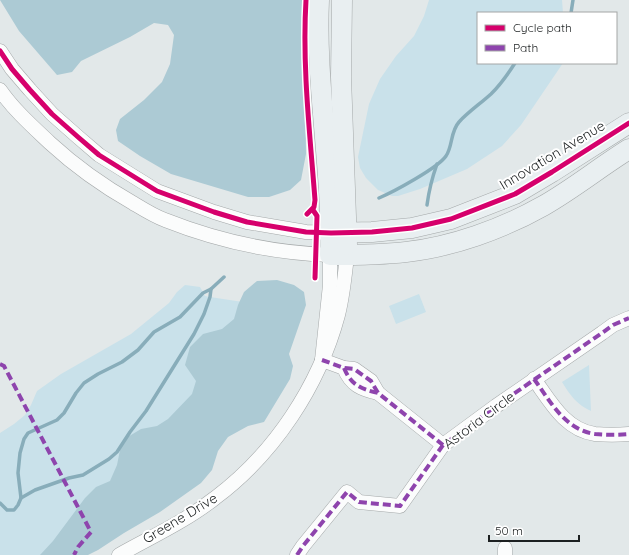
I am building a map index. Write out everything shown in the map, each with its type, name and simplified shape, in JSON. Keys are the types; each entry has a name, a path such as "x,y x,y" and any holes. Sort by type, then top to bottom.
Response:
{"street":[{"path":"319,0 319,69 330,204 339,233"},
{"path":"339,255 342,0"},
{"name":"Innovation Avenue","path":"0,51 30,90 52,114 100,155 157,191 214,212 247,222 306,232 372,232 433,224 451,219 515,194 629,123"},
{"path":"0,90 35,129 68,159 119,195 148,212 165,220 243,245 287,252 339,255 368,255 406,252 445,245 485,233 543,206 629,149"},
{"name":"Greene Drive","path":"119,555 216,498 245,473 290,418 303,397 322,360 339,310 345,281 339,255"},
{"name":"Astoria Circle","path":"297,555 347,492 359,502 400,506 443,445 467,426 613,325 629,318"},
{"path":"322,360 344,368 348,378 364,390 378,393 443,445"},
{"path":"534,379 563,417 574,426 594,434 629,434"}],"shaded area":[{"path":"0,0 304,0 306,154 301,180 290,190 269,197 248,197 171,174 118,141 116,130 120,119 144,100 162,82 170,64 174,35 168,25 154,23 130,37 81,61 72,72 57,75 19,31"},
{"path":"429,0 562,0 563,12 477,12 477,64 562,64 521,125 502,146 467,169 420,189 398,196 392,196 378,190 366,178 360,168 358,157 369,104 380,79 396,56 414,36 424,16"},
{"path":"277,280 294,285 304,292 306,305 289,354 293,366 290,379 264,422 248,426 228,437 218,451 212,470 201,483 160,512 98,550 88,555 40,555 53,541 85,498 96,487 110,481 117,465 120,450 126,438 141,429 157,426 168,419 192,394 196,381 185,365 190,347 203,334 222,329 234,319 244,292 257,281"},
{"path":"185,285 200,287 205,296 256,304 267,313 53,555 0,555 0,433 25,415 37,391 61,374 131,334 169,303 177,292"},
{"path":"419,294 426,312 396,324 389,306"},
{"path":"589,365 591,411 574,399 562,382"}],"waterway":[{"path":"571,12 573,0"},
{"path":"379,198 415,179 441,161 446,156 450,148 454,130 459,122 494,91 514,64"},
{"path":"427,205 437,164"},
{"path":"0,503 7,510 14,510 21,498 18,473 20,453 24,439 28,433 57,420 64,413 84,383 122,362 138,350 154,332 180,317 203,293 211,289 224,277"},
{"path":"21,498 35,490 69,478 83,475 109,459 117,452 146,411 194,334 204,314 211,289"}],"marked path":[{"path":"297,555 347,492 359,502 400,506 443,445 496,406 613,325 629,318"},
{"path":"322,360 344,368 354,369 371,381 378,393 443,445"},
{"path":"0,364 4,366 91,532 78,547 74,555"},
{"path":"344,368 350,379 357,385 366,390 378,393"},
{"path":"534,379 552,405 575,427 595,434 629,434"}],"cycle path":[{"path":"306,0 306,75 315,200 314,207 307,214"},
{"path":"0,51 12,69 52,114 99,155 157,191 214,212 247,222 306,232 372,232 412,228 451,219 515,194 629,123"},
{"path":"313,210 317,216 315,278"}]}
